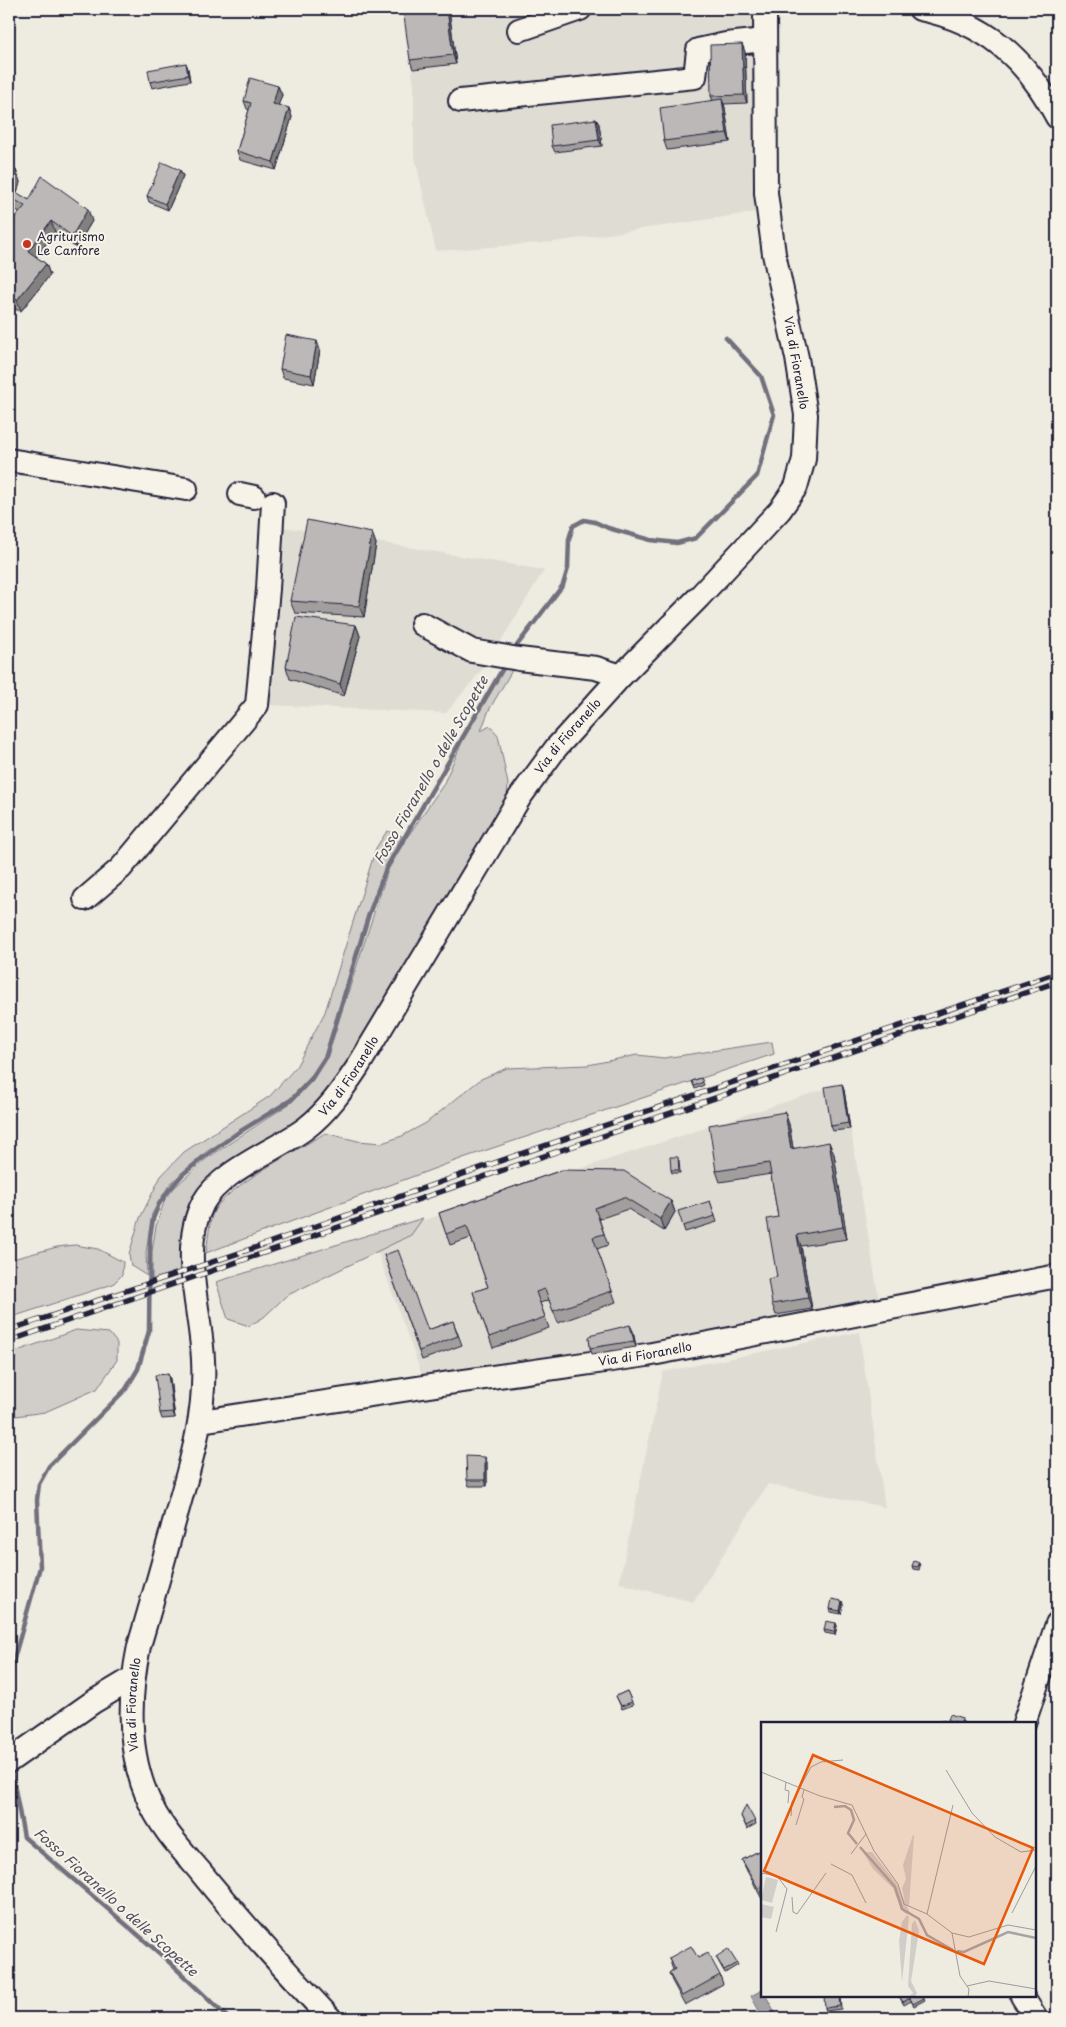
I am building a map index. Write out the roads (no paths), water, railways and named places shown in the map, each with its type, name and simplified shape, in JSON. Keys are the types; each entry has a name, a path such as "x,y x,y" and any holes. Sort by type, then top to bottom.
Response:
{"street":[{"path":"519,30 580,9"},
{"name":"Via di Fioranello","path":"330,2018 218,1894 160,1821 146,1794 136,1761 133,1736 133,1678 139,1646 198,1439 201,1421 203,1360 192,1251 196,1223 204,1201 218,1186 245,1165 314,1122 340,1093 520,797 556,748 621,676 784,506 796,486 802,468 806,426 797,358 775,259 766,193 766,9"},
{"path":"920,9 961,20 982,31 1001,45 1036,82 1057,117"},
{"path":"460,101 696,76 698,50 726,44 765,40"},
{"path":"9,460 186,489"},
{"path":"85,899 121,868 257,705 267,599 256,498"},
{"path":"422,624 472,651 596,668 621,676"},
{"name":"Via di Fioranello","path":"201,1421 647,1355 1057,1276"},
{"path":"1024,1722 1057,1624"},
{"path":"12,1759 93,1702 133,1678"},
{"path":"1023,1997 1036,2018"}],"waterway":[{"name":"Fosso Fioranello o delle Scopette","path":"512,652 563,585 568,568 569,539 573,526 584,520 651,540 677,543 696,538 757,476 774,415 761,376 726,338"},
{"name":"Fosso Fioranello o delle Scopette","path":"9,1676 40,1567 37,1500 39,1484 49,1466 126,1389 138,1369 149,1331 150,1237 153,1219 159,1204 183,1174 204,1157 236,1134 291,1100 311,1079 326,1056 369,914 386,869 506,663"},
{"name":"Fosso Fioranello o delle Scopette","path":"11,1768 24,1837 165,1958 228,2018"}],"railway":[{"path":"9,1330 257,1247 520,1154 1057,973"},
{"path":"9,1341 535,1159 1057,982"}],"place":[{"name":"Agriturismo Le Canfore","path":"27,244"}]}
